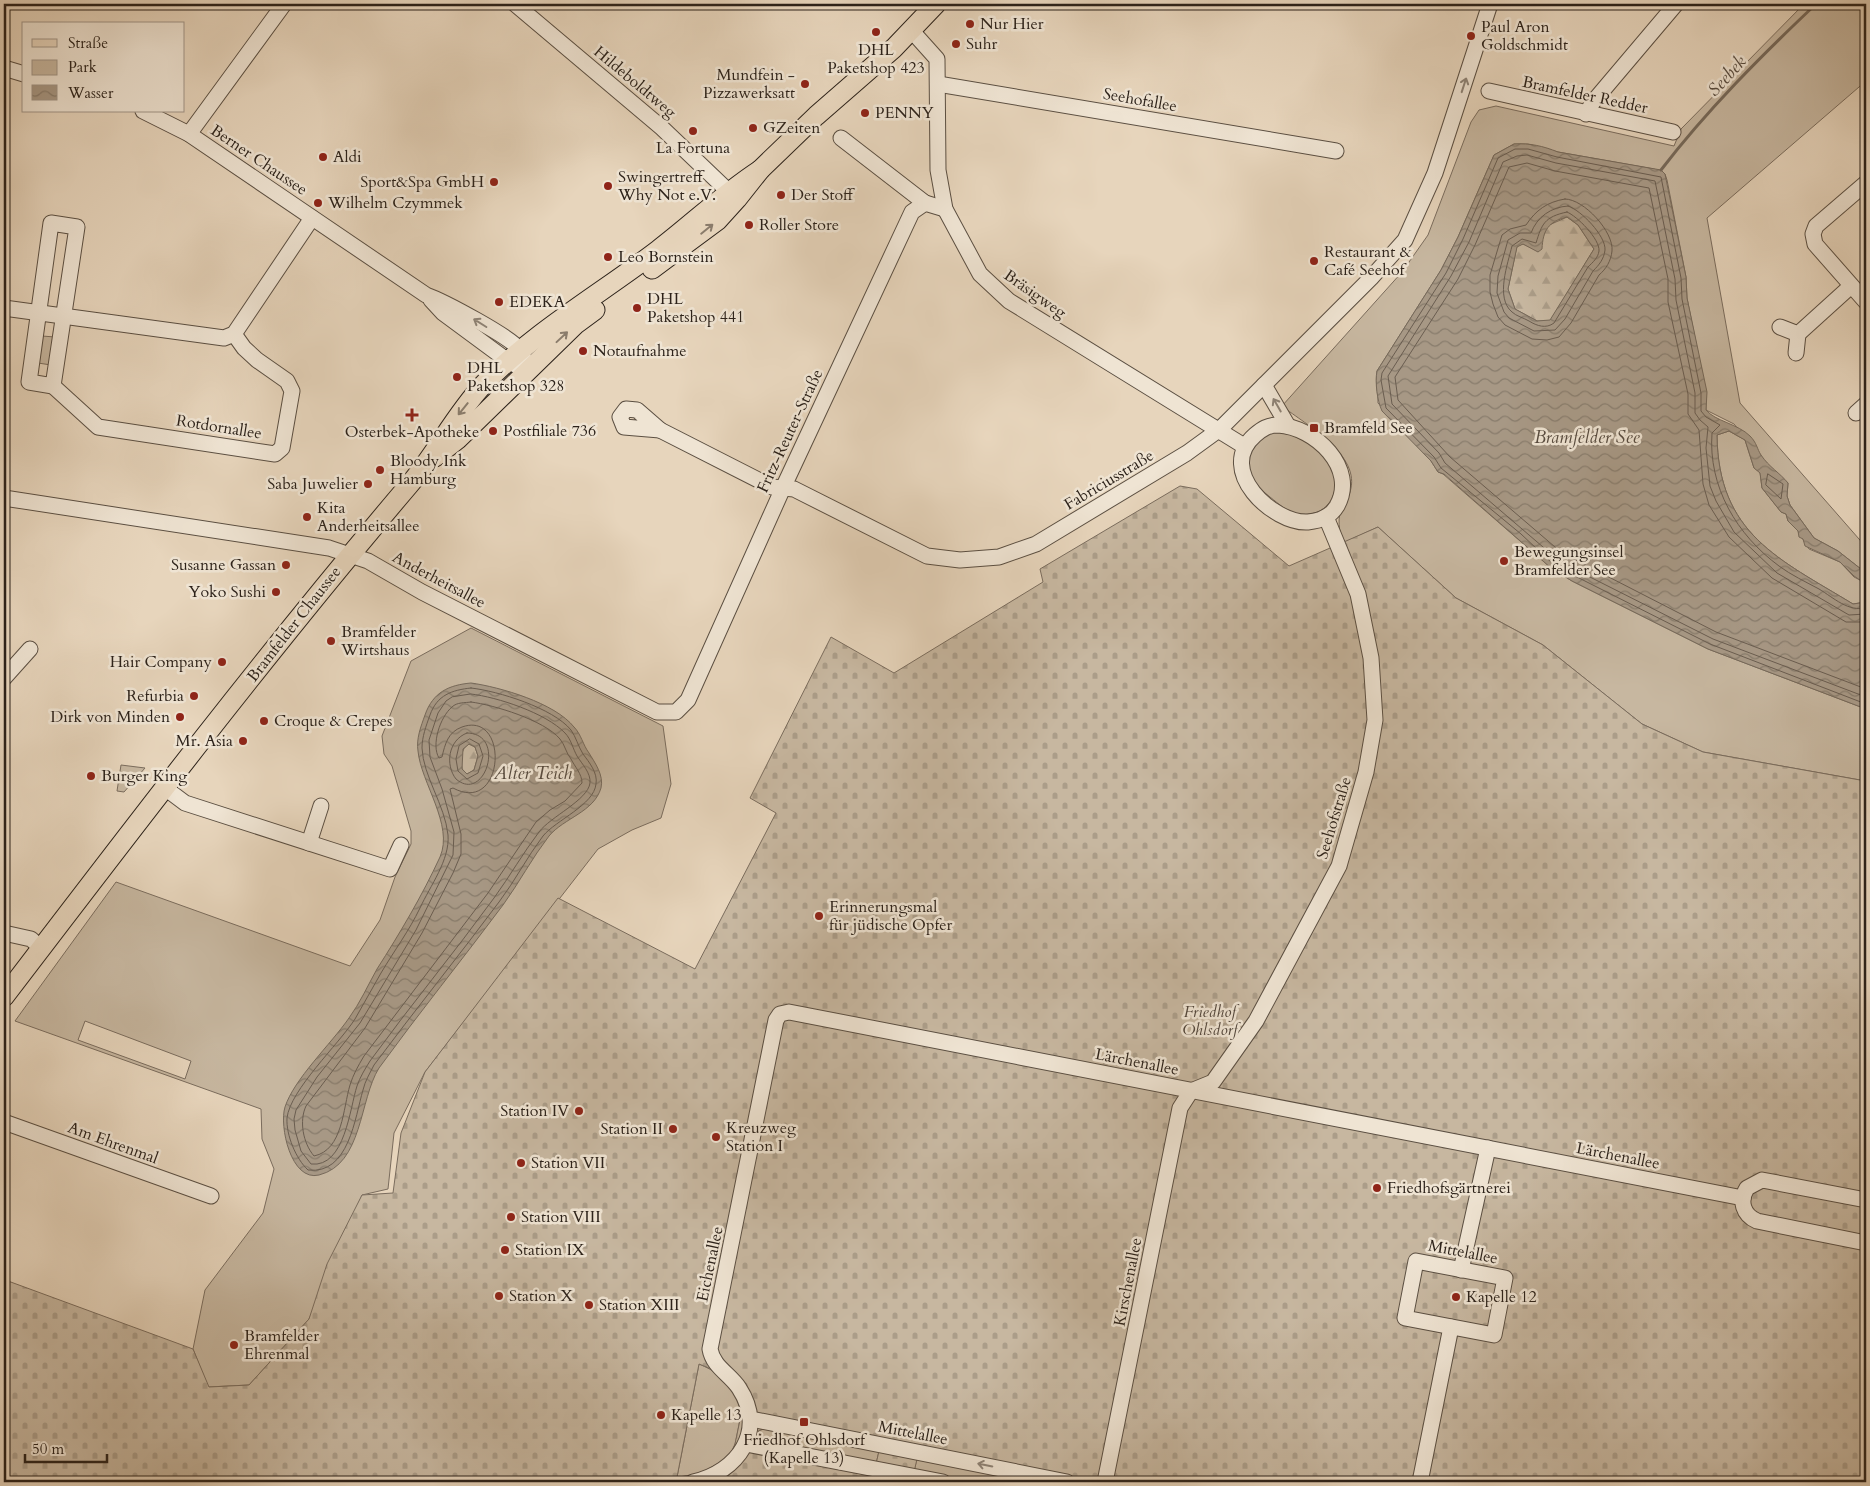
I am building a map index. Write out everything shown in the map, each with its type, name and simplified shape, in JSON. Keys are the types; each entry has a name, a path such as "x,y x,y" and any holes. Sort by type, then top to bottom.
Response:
{"main road":[{"name":"Bramfelder Chaussee","path":"427,464 458,439 576,324 710,227 737,199 760,170 911,30 936,4"},
{"name":"Bramfelder Chaussee","path":"4,997 293,622 427,464 447,429 483,386 545,330 657,251 728,190 760,170"}],"street":[{"path":"189,134 284,4"},
{"name":"Hildeboldtweg","path":"515,4 662,128 728,190"},
{"name":"Fabriciusstraße","path":"660,430 772,487 794,489 927,556 960,560 999,557 1036,544 1187,453 1220,429 1387,262 1405,240 1425,198 1490,4"},
{"path":"1586,114 1593,102 1676,4"},
{"name":"Bräsigweg","path":"911,30 937,59 938,170 945,209 980,274 1009,301 1148,388 1220,429 1244,446"},
{"path":"4,68 22,73"},
{"name":"Seehofallee","path":"938,84 1336,151"},
{"name":"Bramfelder Redder","path":"1488,91 1673,132"},
{"name":"Berner Chaussee","path":"144,112 189,134 426,295 449,304 515,356"},
{"path":"841,138 925,204 945,209"},
{"path":"1866,183 1816,226 1813,234 1815,244 1866,302"},
{"name":"Fritz-Reuter-Straße","path":"688,700 782,488 912,212 925,204"},
{"path":"4,308 224,338 234,334 312,218"},
{"path":"51,223 77,227 64,316 53,386 29,382 51,223"},
{"path":"1796,353 1798,334 1851,286"},
{"path":"1780,327 1798,334"},
{"name":"Rotdornallee","path":"53,386 98,427 275,454 282,448 292,391 287,381 257,360 244,348 234,334"},
{"path":"515,356 527,370"},
{"path":"1264,385 1288,426"},
{"path":"1274,425 1288,426 1300,429 1317,441 1331,454 1341,471 1343,482 1342,495 1334,510 1326,517 1311,522 1290,519 1254,494 1246,484 1242,471 1241,457 1244,446 1263,428 1274,425"},
{"name":"Anderheitsallee","path":"4,498 329,548 368,561 422,592 657,712 676,712 688,700"},
{"name":"Seehofstraße","path":"1191,1091 1213,1082 1256,1021 1339,866 1366,772 1375,720 1371,658 1358,594 1326,517"},
{"path":"4,678 30,650"},
{"path":"165,788 184,803 390,869 401,845"},
{"path":"309,843 322,806"},
{"path":"4,933 31,939 41,948"},
{"name":"Lärchenallee","path":"780,1014 789,1012 1743,1198"},
{"name":"Eichenallee","path":"751,1420 742,1393 730,1376 712,1359 710,1350 776,1020 780,1014"},
{"name":"Kirschenallee","path":"1105,1482 1180,1108 1191,1091"},
{"name":"Am Ehrenmal","path":"4,1122 211,1196"},
{"path":"1461,1270 1488,1148"},
{"path":"1866,1200 1766,1180 1751,1184 1743,1198 1746,1213 1754,1220 1866,1243"},
{"name":"Mittelallee","path":"1416,1261 1505,1278 1494,1335 1451,1327 1405,1318 1416,1261"},
{"path":"1420,1482 1451,1327"},
{"path":"693,1482 713,1476 725,1469 740,1454 746,1444 751,1420"},
{"name":"Mittelallee","path":"751,1420 1067,1482"},
{"path":"746,1444 943,1482"}],"green space":[{"path":"1804,4 1866,4 1866,81 1707,218 1740,403 1866,547 1866,573 1838,551 1814,538 1790,505 1787,496 1788,483 1773,471 1734,424 1706,410 1706,392 1687,298 1686,277 1667,180 1665,174 1654,169 1558,152 1528,144 1514,144 1494,155 1458,237 1441,270 1377,371 1376,379 1378,403 1431,461 1438,472 1443,474 1551,568 1572,581 1708,649 1866,709 1866,783 1860,780 1703,752 1642,724 1543,645 1456,598 1378,527 1343,543 1339,520 1340,511 1350,492 1352,478 1348,466 1330,442 1282,406 1402,272 1428,235 1471,122 1479,110 1496,106 1674,146 1681,129"},
{"path":"1567,217 1578,225 1594,249 1550,321 1537,321 1515,309 1508,289 1517,246 1523,244 1538,251 1547,226"},
{"path":"42,336 55,337 51,365 38,363"},
{"path":"1279,430 1314,447 1330,462 1336,481 1335,490 1327,506 1320,511 1311,514 1300,514 1284,508 1256,485 1250,475 1251,445 1267,432"},
{"path":"1729,431 1745,440 1754,468 1760,472 1762,488 1781,512 1786,514 1788,521 1798,531 1809,549 1840,562 1854,577 1866,583 1866,602 1853,604 1801,573 1758,540 1741,520 1728,497 1720,469 1717,435"},
{"name":"Friedhof Ohlsdorf","path":"1180,486 1197,489 1289,566 1378,527 1456,598 1543,645 1642,724 1703,752 1860,780 1866,783 1866,1482 1037,1482 917,1459 914,1472 968,1482 4,1482 4,1292 8,1281 193,1349 209,1387 249,1385 309,1319 327,1264 362,1195 393,1193 401,1133 425,1072 558,898 695,969 776,813 750,798 831,637 894,673 1043,582 1040,569","holes":["699,1364 714,1370 730,1386 740,1404 740,1420 735,1444 729,1457 698,1475 677,1477","766,1428 879,1451 876,1464 762,1441 758,1431"]},
{"path":"471,628 663,726 671,784 661,818 632,830 598,849 425,1072 394,1133 388,1189 362,1195 309,1319 249,1385 208,1387 193,1349 205,1290 263,1213 274,1169 262,1139 261,1109 15,1021 116,882 350,966 380,920 395,877 411,844 411,831 392,766 384,754 382,736 411,661","holes":["85,1021 191,1061 185,1079 78,1040"]},
{"path":"469,744 475,747 478,756 474,770 467,774 462,769 461,758 464,749"},
{"path":"121,765 145,768 124,792 117,791"},
{"path":"699,1364 719,1375 733,1390 739,1408 738,1430 730,1456 720,1465 705,1471 677,1477"},
{"path":"766,1428 879,1451 876,1464 762,1441 758,1431"},
{"path":"917,1458 1037,1482 968,1482 914,1472"}],"water":[{"name":"Bramfelder See","path":"1514,144 1531,145 1558,152 1661,170 1665,174 1686,277 1687,298 1707,392 1706,410 1750,436 1764,459 1788,483 1787,496 1790,505 1814,538 1838,551 1866,573 1866,584 1854,576 1840,562 1805,546 1803,539 1799,537 1798,531 1788,521 1786,514 1781,512 1762,488 1760,473 1754,468 1745,440 1729,431 1717,435 1720,469 1728,497 1741,520 1758,540 1778,557 1853,604 1866,602 1866,709 1708,649 1572,581 1551,568 1444,474 1438,472 1431,461 1382,411 1377,391 1377,371 1441,270 1458,237 1494,155","holes":["1567,217 1578,225 1594,249 1550,320 1537,321 1515,309 1508,289 1517,247 1523,244 1538,252 1542,249 1545,232 1555,221"]},
{"name":"Alter Teich","path":"471,683 511,692 541,704 565,718 580,736 596,765 601,778 601,788 592,803 562,824 549,836 503,905 379,1068 372,1081 352,1145 344,1158 333,1169 319,1175 309,1175 294,1162 289,1151 284,1127 285,1107 304,1073 357,1006 418,900 440,857 443,845 443,831 420,763 418,737 428,707 437,695 449,688","holes":["469,744 475,747 478,756 474,770 467,774 462,769 463,749"]}],"waterway":[{"name":"Seebek","path":"1661,170 1735,84 1816,4"}],"place":[{"name":"Nur Hier","path":"970,24"},
{"name":"DHL Paketshop 423","path":"876,32"},
{"name":"Paul Aron Goldschmidt","path":"1471,36"},
{"name":"Suhr","path":"956,44"},
{"name":"Mundfein - Pizzawerksatt","path":"805,84"},
{"name":"PENNY","path":"865,113"},
{"name":"GZeiten","path":"753,128"},
{"name":"La Fortuna","path":"693,131"},
{"name":"Aldi","path":"323,157"},
{"name":"Sport&Spa GmbH","path":"494,182"},
{"name":"Swingertreff Why Not e.V.","path":"608,186"},
{"name":"Der Stoff","path":"781,195"},
{"name":"Wilhelm Czymmek","path":"318,203"},
{"name":"Roller Store","path":"749,225"},
{"name":"Leo Bornstein","path":"608,257"},
{"name":"Restaurant & Café Seehof","path":"1314,261"},
{"name":"EDEKA","path":"499,302"},
{"name":"DHL Paketshop 441","path":"637,308"},
{"name":"Notaufnahme","path":"583,351"},
{"name":"DHL Paketshop 328","path":"457,377"},
{"name":"Osterbek-Apotheke","path":"412,415"},
{"name":"Bramfeld See","path":"1314,428"},
{"name":"Postfiliale 736","path":"493,431"},
{"name":"Bloody Ink Hamburg","path":"380,470"},
{"name":"Saba Juwelier","path":"368,484"},
{"name":"Kita Anderheitsallee","path":"307,517"},
{"name":"Bewegungsinsel Bramfelder See","path":"1504,561"},
{"name":"Susanne Gassan","path":"286,565"},
{"name":"Yoko Sushi","path":"276,592"},
{"name":"Bramfelder Wirtshaus","path":"331,641"},
{"name":"Hair Company","path":"222,662"},
{"name":"Refurbia","path":"194,696"},
{"name":"Dirk von Minden","path":"180,717"},
{"name":"Croque & Crepes","path":"264,721"},
{"name":"Mr. Asia","path":"243,741"},
{"name":"Burger King","path":"91,776"},
{"name":"Erinnerungsmal für jüdische Opfer","path":"819,916"},
{"name":"Station IV","path":"579,1111"},
{"name":"Station II","path":"673,1129"},
{"name":"Kreuzweg Station I","path":"716,1137"},
{"name":"Station VII","path":"521,1163"},
{"name":"Friedhofsgärtnerei","path":"1377,1188"},
{"name":"Station VIII","path":"511,1217"},
{"name":"Station IX","path":"505,1250"},
{"name":"Station X","path":"499,1296"},
{"name":"Kapelle 12","path":"1456,1297"},
{"name":"Station XIII","path":"589,1305"},
{"name":"Bramfelder Ehrenmal","path":"234,1345"},
{"name":"Kapelle 13","path":"661,1415"},
{"name":"Friedhof Ohlsdorf (Kapelle 13)","path":"804,1422"}]}
